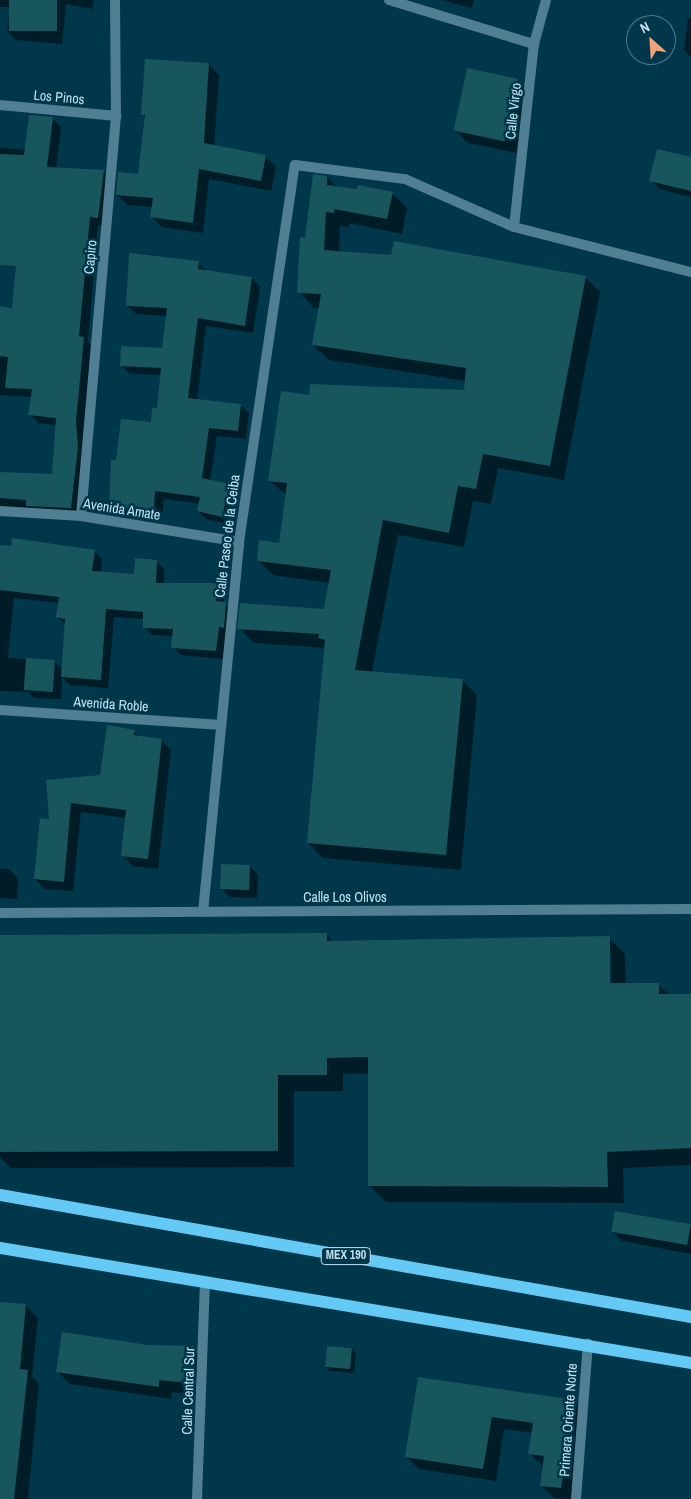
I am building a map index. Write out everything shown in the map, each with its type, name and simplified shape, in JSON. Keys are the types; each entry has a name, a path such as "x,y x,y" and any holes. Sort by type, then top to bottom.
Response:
{"main road":[{"name":"MEX 190","path":"0,1195 691,1317"},
{"path":"0,1248 205,1283 588,1343 691,1362"}],"street":[{"name":"Capiro","path":"81,516 116,116 115,0"},
{"path":"389,0 534,44"},
{"name":"Calle Virgo","path":"514,227 534,44 546,0"},
{"name":"Los Pinos","path":"0,105 116,116"},
{"name":"Calle Paseo de la Ceiba","path":"203,912 239,542 295,164 405,179 514,227"},
{"path":"514,227 691,272"},
{"name":"Avenida Amate","path":"0,511 81,516 239,542"},
{"name":"Avenida Roble","path":"0,710 221,724"},
{"name":"Calle Los Olivos","path":"0,913 691,909"},
{"name":"Calle Central Sur","path":"197,1499 205,1283"},
{"name":"Primera Oriente Norte","path":"576,1499 588,1343"}],"building":[{"path":"9,0 57,0 57,31 9,31"},
{"path":"145,59 209,63 204,143 266,155 261,181 199,169 193,223 150,217 153,198 116,195 118,172 138,174 145,115 141,115"},
{"path":"467,68 518,79 505,141 454,131"},
{"path":"29,115 53,117 47,167 104,170 98,218 90,217 79,336 84,337 76,421 78,447 71,508 26,506 26,500 0,498 0,472 52,474 56,418 28,415 32,389 5,388 8,357 0,356 0,306 12,308 16,266 0,265 0,154 24,155"},
{"path":"657,149 691,157 691,191 649,181"},
{"path":"313,174 327,176 327,185 357,189 358,185 393,192 387,219 334,209 334,213 326,212 324,250 391,255 394,241 586,276 550,466 483,454 476,489 458,486 449,533 383,520 355,670 463,679 446,855 307,843 325,640 318,638 319,634 237,629 240,603 324,609 331,570 257,561 259,540 279,543 287,483 268,481 281,391 309,395 310,384 464,390 466,368 312,345 321,294 297,293 300,237 305,238"},
{"path":"129,253 199,261 198,269 252,277 245,326 198,318 195,341 188,398 241,404 238,431 209,428 202,478 230,484 222,517 197,511 200,497 155,491 154,509 109,507 111,460 116,460 121,419 151,422 152,408 157,408 161,368 120,366 121,346 162,348 167,308 126,306"},
{"path":"12,538 95,550 92,571 134,574 135,558 157,560 156,583 216,583 216,601 226,602 224,628 219,627 216,651 171,648 173,629 143,628 143,612 106,609 101,680 61,677 65,619 56,617 59,597 0,590 0,545 11,546"},
{"path":"26,658 55,660 53,692 24,690"},
{"path":"107,725 135,730 134,735 162,739 148,859 121,856 126,810 71,803 64,882 34,879 40,818 49,819 46,780 100,775"},
{"path":"221,864 250,865 249,890 220,889"},
{"path":"327,933 327,941 610,936 610,983 659,983 659,994 691,994 691,1148 607,1152 608,1187 368,1186 368,1057 327,1058 327,1075 278,1075 278,1151 0,1152 0,935"},
{"path":"615,1211 691,1224 687,1245 611,1232"},
{"path":"0,1302 26,1304 20,1369 28,1370 14,1499 0,1499"},
{"path":"62,1332 148,1345 193,1346 189,1383 159,1380 159,1387 56,1372"},
{"path":"327,1346 352,1348 350,1369 325,1367"},
{"path":"418,1377 575,1400 561,1488 540,1486 544,1456 528,1454 533,1423 492,1417 483,1469 405,1457"}]}
